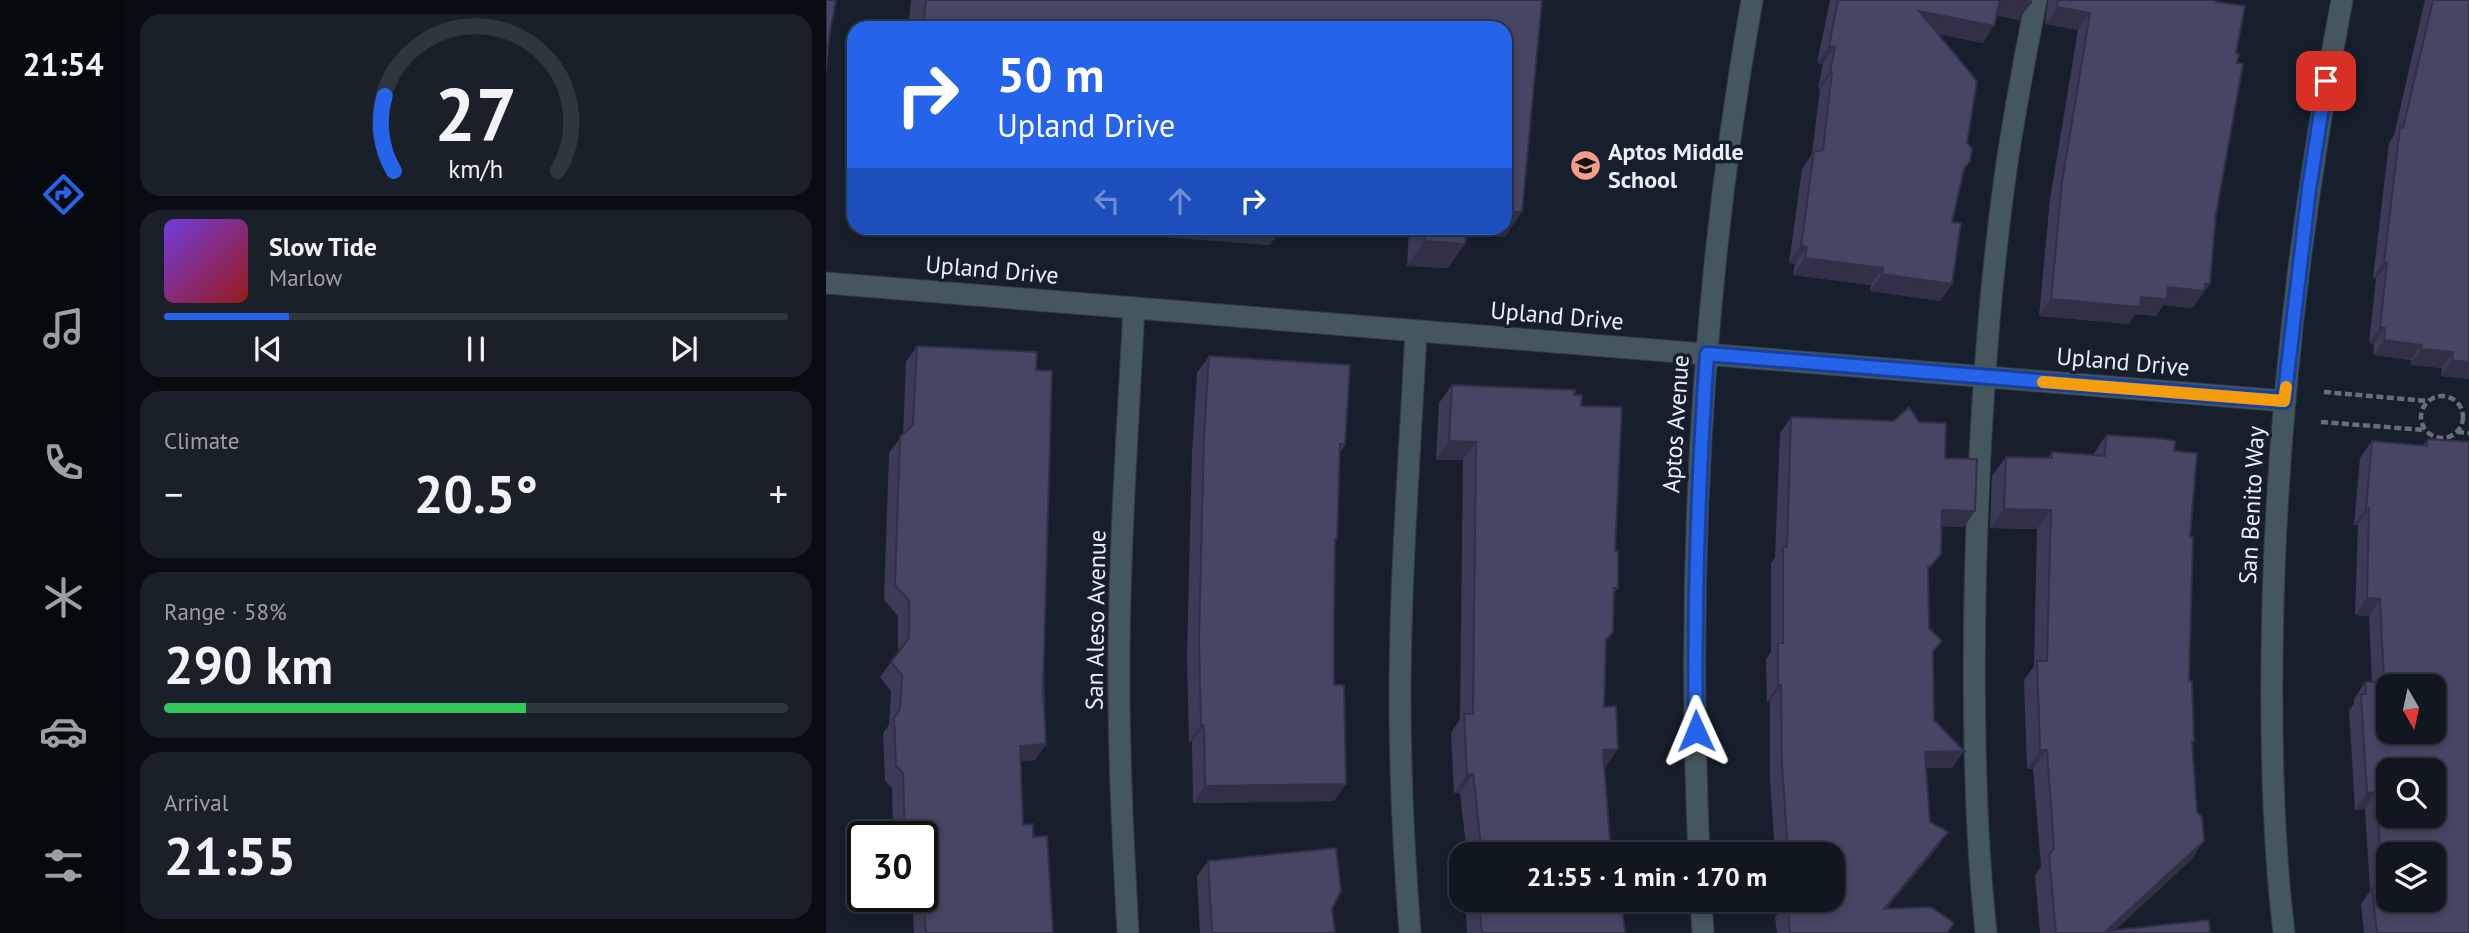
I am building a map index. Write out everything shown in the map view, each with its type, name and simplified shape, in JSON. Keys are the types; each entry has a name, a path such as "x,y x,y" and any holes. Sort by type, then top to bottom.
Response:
{"street":[{"name":"Aptos Avenue","path":"1699,842 1695,591 1698,478 1718,227 1729,133 1752,0"},
{"path":"1986,933 1975,769 1977,514 1985,377 2005,177 2036,0"},
{"name":"San Benito Way","path":"2284,933 2275,826 2272,723 2276,508 2309,189 2342,0"},
{"name":"Upland Drive","path":"826,283 2285,403"},
{"name":"San Aleso Avenue","path":"1128,933 1119,653 1134,308"},
{"path":"1409,933 1402,830 1400,697 1416,331"},
{"path":"1702,912 1703,933"}],"path":[{"path":"2285,403 2427,401 2435,396 2444,396 2469,404"},
{"path":"2425,430 2420,415 2427,401"},
{"path":"2285,403 2425,430 2441,438 2457,432 2469,433"},
{"path":"2457,432 2464,419 2459,403"}],"building":[{"path":"826,0 836,0 826,71"},
{"path":"926,0 1542,0 1522,212 1512,211 1512,21 924,21"},
{"path":"1838,0 2000,0 1994,26 1919,11 1977,81 1967,143 1972,149 1970,161 1964,169 1952,222 1961,223 1952,284 1882,274 1883,268 1805,258 1807,247 1801,246 1814,152 1823,150 1830,71 1835,47 1829,46"},
{"path":"2058,0 2216,0 2245,6 2236,53 2239,54 2237,63 2243,64 2216,214 2210,284 2205,284 2204,291 2168,287 2167,299 2141,297 2140,307 2051,299 2062,182 2090,13 2057,7"},
{"path":"2433,0 2469,0 2469,362 2452,360 2453,352 2421,349 2422,345 2384,340 2385,328 2380,328 2387,263 2384,263 2400,127 2403,128"},
{"path":"1424,235 1466,235 1465,244 1424,241"},
{"path":"917,346 1037,352 1036,370 1052,371 1043,689 1046,744 1020,746 1023,825 1033,824 1033,837 1047,836 1053,933 926,933 924,912 938,912 938,821 905,821 903,773 896,766 894,718 900,709 902,675 891,662 909,638 909,601 895,585 900,437 913,425"},
{"path":"1209,356 1350,365 1345,445 1340,444 1334,623 1334,685 1344,685 1346,784 1205,786 1199,639 1204,436"},
{"path":"1452,385 1575,390 1574,395 1582,395 1581,406 1622,407 1615,551 1618,551 1618,588 1614,588 1613,632 1606,640 1604,707 1616,706 1618,749 1603,750 1610,842 1481,842 1473,774 1467,775 1464,714 1473,714 1476,442 1449,441"},
{"path":"1909,407 1919,422 1946,423 1945,458 1977,459 1975,511 1942,510 1941,554 1928,567 1929,628 1942,641 1933,651 1934,720 1964,751 1925,752 1930,822 1948,832 1884,909 1931,907 1954,923 1947,933 1790,933 1788,912 1845,912 1845,842 1787,842 1778,643 1783,643 1783,547 1787,547 1791,417 1894,421"},
{"path":"2106,435 2175,441 2174,451 2197,453 2190,537 2193,537 2189,681 2192,681 2192,741 2197,812 2202,817 2204,841 2106,931 2209,920 2210,933 2056,933 2049,855 2054,848 2047,750 2040,750 2037,661 2047,661 2051,510 2004,509 2006,457 2052,458 2052,452 2105,456"},
{"path":"2428,439 2469,442 2469,933 2377,933 2372,888 2376,888 2376,912 2446,912 2446,842 2380,842 2379,828 2446,828 2446,758 2376,758 2376,792 2367,793 2361,694 2366,694 2365,682 2376,682 2376,744 2446,744 2446,674 2384,674 2380,599 2367,598 2369,508 2366,508 2372,441 2427,446"},
{"path":"1336,848 1341,891 1332,909 1335,933 1212,933 1208,861"},
{"path":"1480,912 1622,912 1625,933 1482,933"}],"slow traffic":[{"path":"2043,382 2284,401 2286,387"}],"place":[{"name":"Aptos Middle School","path":"1585,166"}],"route":[{"path":"1696,731 1695,591 1698,478 1707,354 2284,401 2309,189 2326,81"}]}
